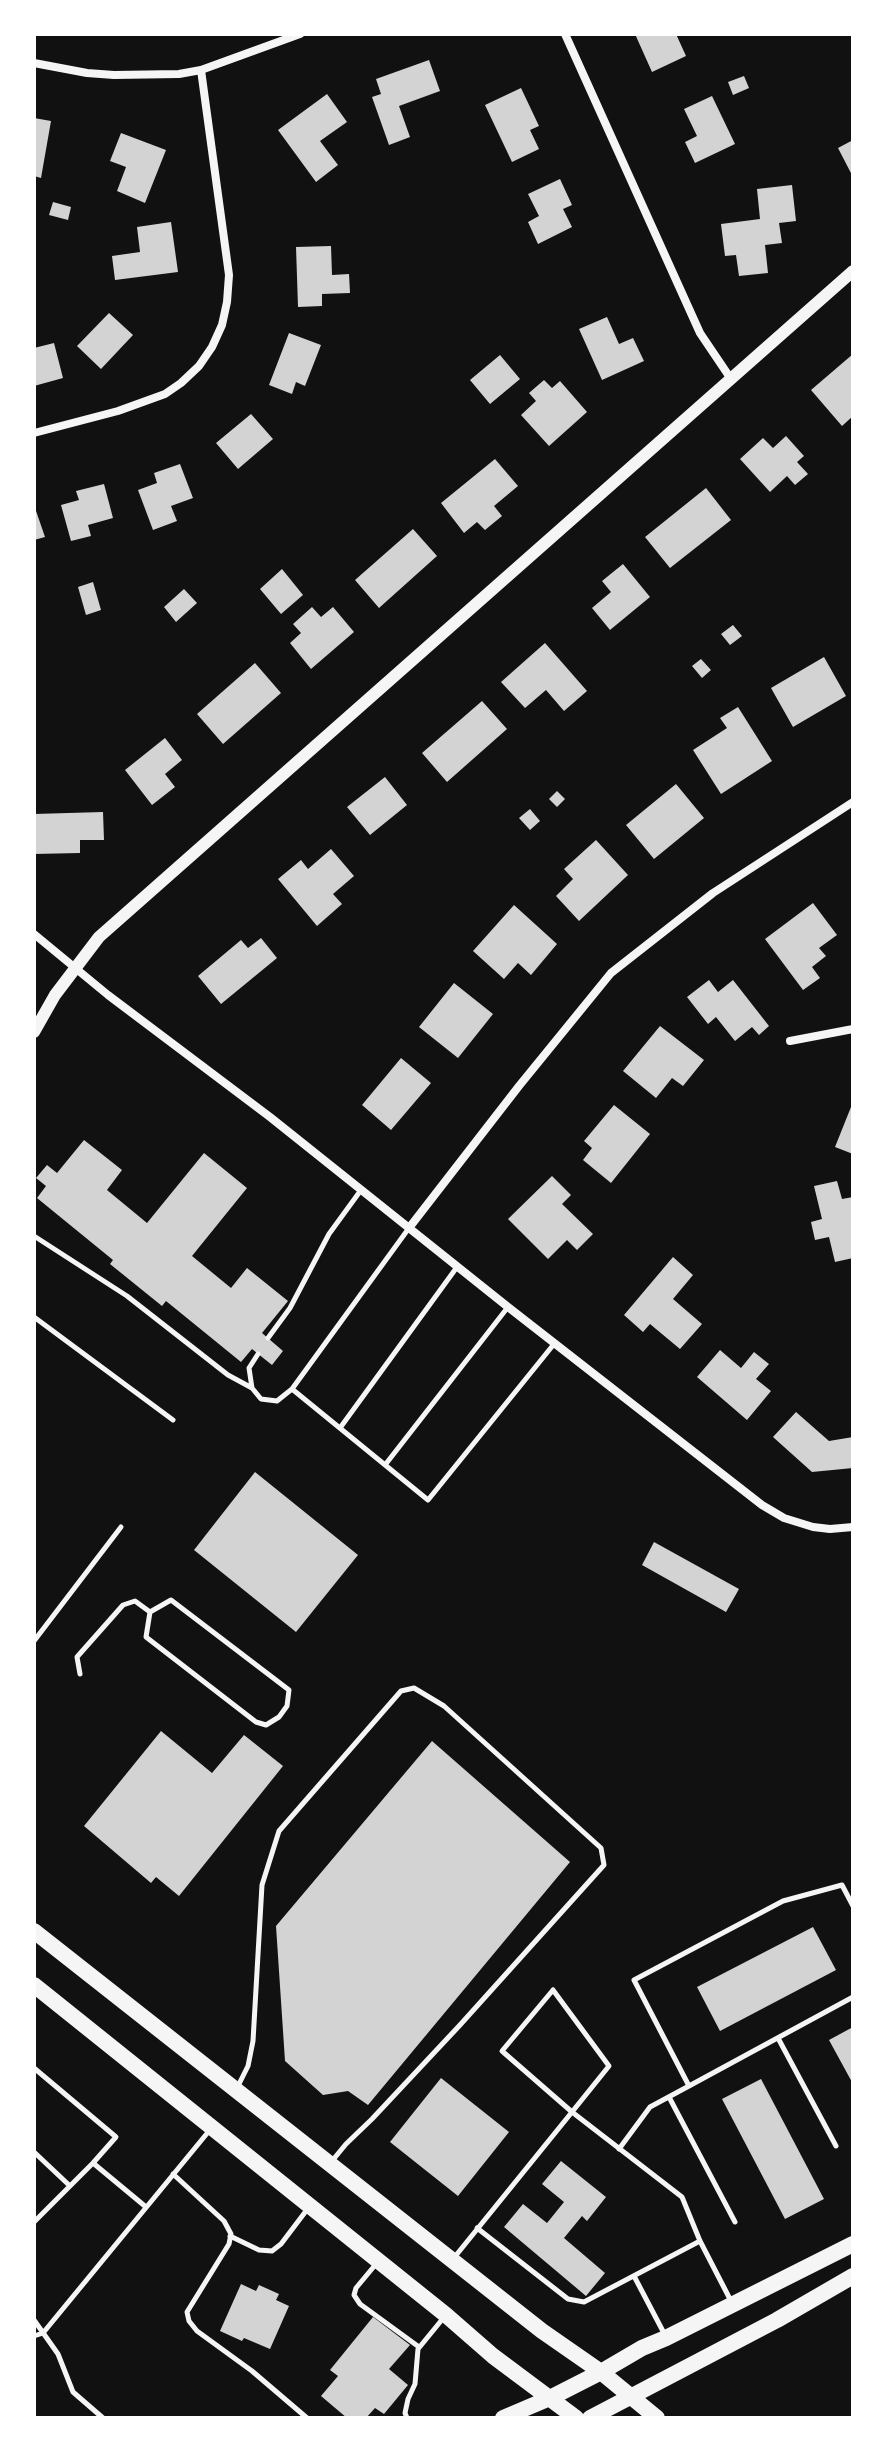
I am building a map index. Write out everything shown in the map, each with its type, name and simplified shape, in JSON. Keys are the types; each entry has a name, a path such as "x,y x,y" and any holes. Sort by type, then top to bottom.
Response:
{"main road":[{"path":"34,1931 329,2165 542,2331 634,2397 657,2418"},
{"path":"34,1985 493,2356 576,2418"},
{"path":"503,2418 550,2398 642,2348 853,2244"},
{"path":"590,2418 777,2320 853,2276"}],"street":[{"path":"34,63 87,73 179,74 201,70 300,34"},
{"path":"565,34 700,333 731,379"},
{"path":"34,433 118,411 165,394 199,366 212,347 222,325 229,275 201,70"},
{"path":"34,1032 75,967 99,937 853,271"},
{"path":"409,1228 611,973 713,893 853,802"},
{"path":"34,934 108,995 270,1117 508,1307 773,1511 784,1518 813,1527 853,1527"},
{"path":"790,1041 853,1029"}],"lane":[{"path":"268,1338 290,1308 329,1234 361,1190"},
{"path":"34,1236 127,1296 228,1375 252,1388 261,1399 277,1401 292,1389 409,1228"},
{"path":"340,1428 457,1267"},
{"path":"385,1465 508,1307"},
{"path":"34,1317 173,1420"},
{"path":"292,1389 428,1500 554,1343"},
{"path":"252,1388 249,1368 258,1354"},
{"path":"34,1641 121,1527"},
{"path":"171,1600 289,1690 287,1706 279,1717 266,1725 256,1722 146,1637 150,1612 171,1600"},
{"path":"80,1674 77,1657 123,1605 135,1601 150,1612"},
{"path":"235,2091 248,2066 253,2041 262,1885 279,1831 401,1691 414,1688 444,1706 601,1848 604,1865 329,2165"},
{"path":"689,2086 634,1980 783,1901 842,1885 853,1906"},
{"path":"453,2260 477,2228 572,2112 609,2066 553,1990 502,2051 572,2112 682,2197 700,2241 733,2304"},
{"path":"619,2149 650,2107 853,1997"},
{"path":"778,2038 836,2146"},
{"path":"34,2068 116,2137 34,2222"},
{"path":"669,2097 735,2222"},
{"path":"34,2336 43,2333 212,2127"},
{"path":"34,2152 70,2186"},
{"path":"93,2163 146,2207"},
{"path":"173,2174 224,2221 230,2236 229,2244 187,2312 189,2321 197,2331 252,2371 307,2418"},
{"path":"230,2236 259,2250 272,2251 281,2244 310,2205"},
{"path":"477,2228 568,2299 584,2302 700,2241"},
{"path":"379,2261 356,2288 354,2295 360,2304 419,2347"},
{"path":"634,2276 666,2338"},
{"path":"407,2418 405,2413 415,2384 419,2347 446,2315"},
{"path":"34,2320 58,2354 73,2392 103,2418"}],"building":[{"path":"635,34 676,34 686,56 652,72"},
{"path":"429,60 440,91 399,106 410,137 389,145 372,97 381,94 376,79"},
{"path":"744,76 749,88 733,95 728,82"},
{"path":"521,88 539,126 530,130 539,149 512,162 485,105"},
{"path":"327,94 347,122 320,141 338,165 316,182 278,130"},
{"path":"712,96 735,144 695,163 685,142 697,136 684,109"},
{"path":"34,118 51,121 41,178 34,176"},
{"path":"121,133 166,150 145,203 117,191 126,167 110,161"},
{"path":"853,140 853,177 838,148"},
{"path":"560,179 572,205 563,209 572,227 538,244 528,222 539,216 528,194"},
{"path":"792,185 796,221 779,223 782,243 765,245 768,273 739,276 736,255 725,256 721,224 760,219 757,189"},
{"path":"53,202 71,207 68,220 49,215"},
{"path":"171,222 178,272 115,280 112,256 140,252 137,227"},
{"path":"331,246 332,275 349,274 350,293 322,294 322,306 298,307 296,247"},
{"path":"109,313 133,335 101,369 77,346"},
{"path":"607,317 619,344 633,338 644,361 602,380 579,329"},
{"path":"289,333 321,345 305,386 296,382 292,394 269,385"},
{"path":"54,343 63,378 34,386 34,348"},
{"path":"853,354 853,416 842,426 811,390"},
{"path":"500,355 520,379 490,404 470,380"},
{"path":"544,380 552,388 560,381 587,412 549,446 521,415 536,401 529,393"},
{"path":"251,414 273,439 238,469 216,443"},
{"path":"786,436 804,456 797,462 808,474 795,485 787,476 770,492 740,459 763,438 773,448"},
{"path":"495,459 518,486 494,506 502,516 485,530 477,522 464,533 441,503"},
{"path":"180,464 193,498 171,506 177,521 153,530 138,490 157,483 154,473"},
{"path":"104,484 113,518 88,525 91,536 71,541 61,505 79,500 76,491"},
{"path":"706,488 731,520 670,568 645,537"},
{"path":"34,505 45,537 34,540"},
{"path":"413,529 437,556 379,608 355,580"},
{"path":"623,564 650,597 610,630 592,608 611,592 602,581"},
{"path":"282,569 303,595 281,614 260,589"},
{"path":"93,582 101,610 86,615 78,587"},
{"path":"184,589 197,603 176,622 164,607"},
{"path":"312,607 321,617 333,607 354,632 311,669 290,643 301,633 293,624"},
{"path":"733,625 742,636 730,645 721,634"},
{"path":"545,643 587,691 564,711 546,690 525,708 501,682"},
{"path":"824,657 846,696 793,727 771,688"},
{"path":"701,659 711,670 702,678 692,666"},
{"path":"255,663 281,693 223,744 197,714"},
{"path":"482,701 507,729 447,782 422,753"},
{"path":"738,707 772,761 721,794 693,750 727,728 720,718"},
{"path":"165,738 182,760 165,774 175,787 152,805 125,770"},
{"path":"385,777 407,805 370,835 347,807"},
{"path":"676,784 704,818 654,859 626,825"},
{"path":"557,791 565,799 557,807 549,799"},
{"path":"530,809 540,821 530,830 519,818"},
{"path":"103,812 104,840 80,840 80,853 34,854 34,814"},
{"path":"596,840 628,875 579,921 556,896 573,879 564,869"},
{"path":"331,849 354,876 333,894 342,904 317,926 278,879 301,860 308,869"},
{"path":"813,903 837,935 819,948 826,956 812,967 820,978 803,990 765,939"},
{"path":"514,905 557,944 531,975 518,963 504,979 473,951"},
{"path":"261,938 277,958 221,1004 198,976 241,940 248,948"},
{"path":"709,980 718,992 733,980 769,1026 759,1035 752,1027 735,1041 716,1017 708,1024 687,997"},
{"path":"454,983 493,1014 458,1058 419,1027"},
{"path":"660,1026 704,1060 683,1086 672,1078 656,1098 623,1071"},
{"path":"401,1058 431,1083 391,1130 362,1105"},
{"path":"853,1102 853,1154 835,1147"},
{"path":"614,1105 650,1134 611,1183 583,1160 592,1148 584,1141"},
{"path":"84,1140 122,1170 107,1190 147,1223 204,1153 247,1188 192,1256 231,1288 247,1268 288,1301 262,1333 283,1351 272,1365 252,1349 241,1362 166,1301 162,1306 110,1264 113,1260 37,1198 46,1186 36,1178 47,1165 57,1173"},
{"path":"552,1176 571,1195 562,1204 593,1234 577,1250 567,1240 548,1259 508,1219"},
{"path":"837,1181 842,1199 853,1197 853,1258 835,1262 829,1237 815,1240 811,1222 822,1219 814,1186"},
{"path":"673,1257 693,1275 673,1299 702,1324 680,1349 650,1324 643,1332 624,1315"},
{"path":"720,1350 741,1368 754,1352 769,1364 756,1379 771,1391 747,1420 697,1377"},
{"path":"796,1412 829,1441 853,1437 853,1468 812,1472 773,1437"},
{"path":"255,1472 358,1555 296,1632 194,1550"},
{"path":"654,1542 739,1589 726,1612 642,1565"},
{"path":"161,1731 212,1773 244,1735 283,1766 179,1896 156,1877 151,1883 84,1826"},
{"path":"432,1741 570,1862 368,2105 348,2091 323,2095 285,2061 276,1926"},
{"path":"813,1927 836,1970 720,2031 697,1987"},
{"path":"853,2027 853,2084 829,2040"},
{"path":"441,2078 509,2132 458,2196 390,2142"},
{"path":"761,2079 824,2199 785,2219 722,2099"},
{"path":"561,2161 606,2197 587,2221 582,2216 564,2238 605,2273 586,2296 504,2227 523,2204 547,2223 564,2202 542,2184"},
{"path":"241,2284 256,2291 259,2285 279,2294 276,2300 289,2306 270,2349 220,2331"},
{"path":"373,2317 410,2345 389,2369 408,2385 384,2414 375,2408 366,2418 347,2418 321,2396 338,2376 330,2370"}]}
